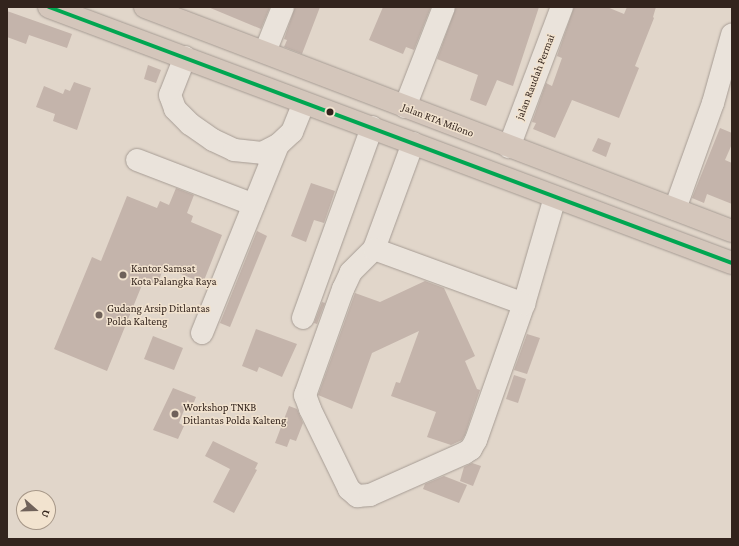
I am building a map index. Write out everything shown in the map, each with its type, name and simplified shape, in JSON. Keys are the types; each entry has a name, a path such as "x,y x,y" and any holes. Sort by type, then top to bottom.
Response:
{"highway":[{"path":"49,7 732,263"},
{"name":"Jalan RTA Milono","path":"145,7 723,228"},
{"path":"704,253 723,228"}],"street":[{"path":"266,52 283,7"},
{"path":"405,107 444,7"},
{"name":"jalan Raudah Permai","path":"508,147 562,7"},
{"path":"676,209 713,103 732,35"},
{"path":"185,57 170,95 175,109 190,124 213,140 234,150 262,153 278,145 292,132 304,103"},
{"path":"303,318 372,127"},
{"path":"413,143 374,249 351,272 346,283 305,395 310,409 349,489 357,496 370,495 471,449 476,440 524,304 555,196"},
{"path":"202,333 278,145"},
{"path":"137,160 254,205"},
{"path":"374,249 524,304"}],"building":[{"path":"208,7 270,7 261,29"},
{"path":"295,7 320,7 302,54 284,47 287,40 284,39"},
{"path":"383,7 431,7 414,50 406,47 403,54 369,40"},
{"path":"456,7 539,7 513,86 497,80 486,106 470,100 478,75 437,59"},
{"path":"574,7 607,7 624,14 627,7 656,7 654,18 635,66 639,68 619,118 572,100 555,138 533,129 536,123 532,122 546,83 552,86 562,58 557,56"},
{"path":"7,11 72,34 67,48 29,35 26,44 7,37"},
{"path":"148,65 161,70 156,83 144,79"},
{"path":"74,82 91,88 77,130 53,121 55,114 36,107 44,86 63,94 65,89 70,91"},
{"path":"720,128 732,133 732,144 725,160 732,163 732,204 707,194 704,203 692,198"},
{"path":"598,138 611,143 606,157 592,151"},
{"path":"311,183 335,191 324,223 314,220 306,242 291,236"},
{"name":"Kantor Samsat Kota Palangka Raya","path":"176,188 194,195 187,213 193,216 191,222 222,235 203,283 164,267 157,285 144,280 107,371 54,349 92,257 101,261 127,196 157,208 160,201 169,205"},
{"path":"257,231 267,236 230,327 220,323"},
{"path":"425,281 444,288 475,356 465,361 477,389 480,390 465,435 462,440 451,445 427,437 436,412 391,396 396,382 400,383 419,331 372,353 352,409 318,395 355,293 380,302"},
{"path":"322,302 325,303 317,324 314,323"},
{"path":"256,329 297,344 282,377 259,367 257,372 242,366"},
{"path":"527,334 540,338 527,374 514,370"},
{"path":"153,336 183,348 174,370 144,359"},
{"path":"514,375 526,379 518,403 506,399"},
{"name":"Workshop TNKB Ditlantas Polda Kalteng","path":"173,388 196,397 190,412 184,410 179,423 184,426 178,439 153,430"},
{"path":"289,406 297,409 303,423 296,441 290,439 287,447 275,443"},
{"path":"213,441 258,463 255,469 257,470 234,513 213,502 230,469 205,456"},
{"path":"472,463 481,466 473,486 460,481 464,467"},
{"path":"444,476 467,485 459,503 423,489 425,484"}],"transit line":[{"path":"49,7 732,263"}],"place":[{"name":"Kantor Samsat Kota Palangka Raya","path":"123,275"},
{"name":"Gudang Arsip Ditlantas Polda Kalteng","path":"99,315"},
{"name":"Workshop TNKB Ditlantas Polda Kalteng","path":"175,414"}]}
